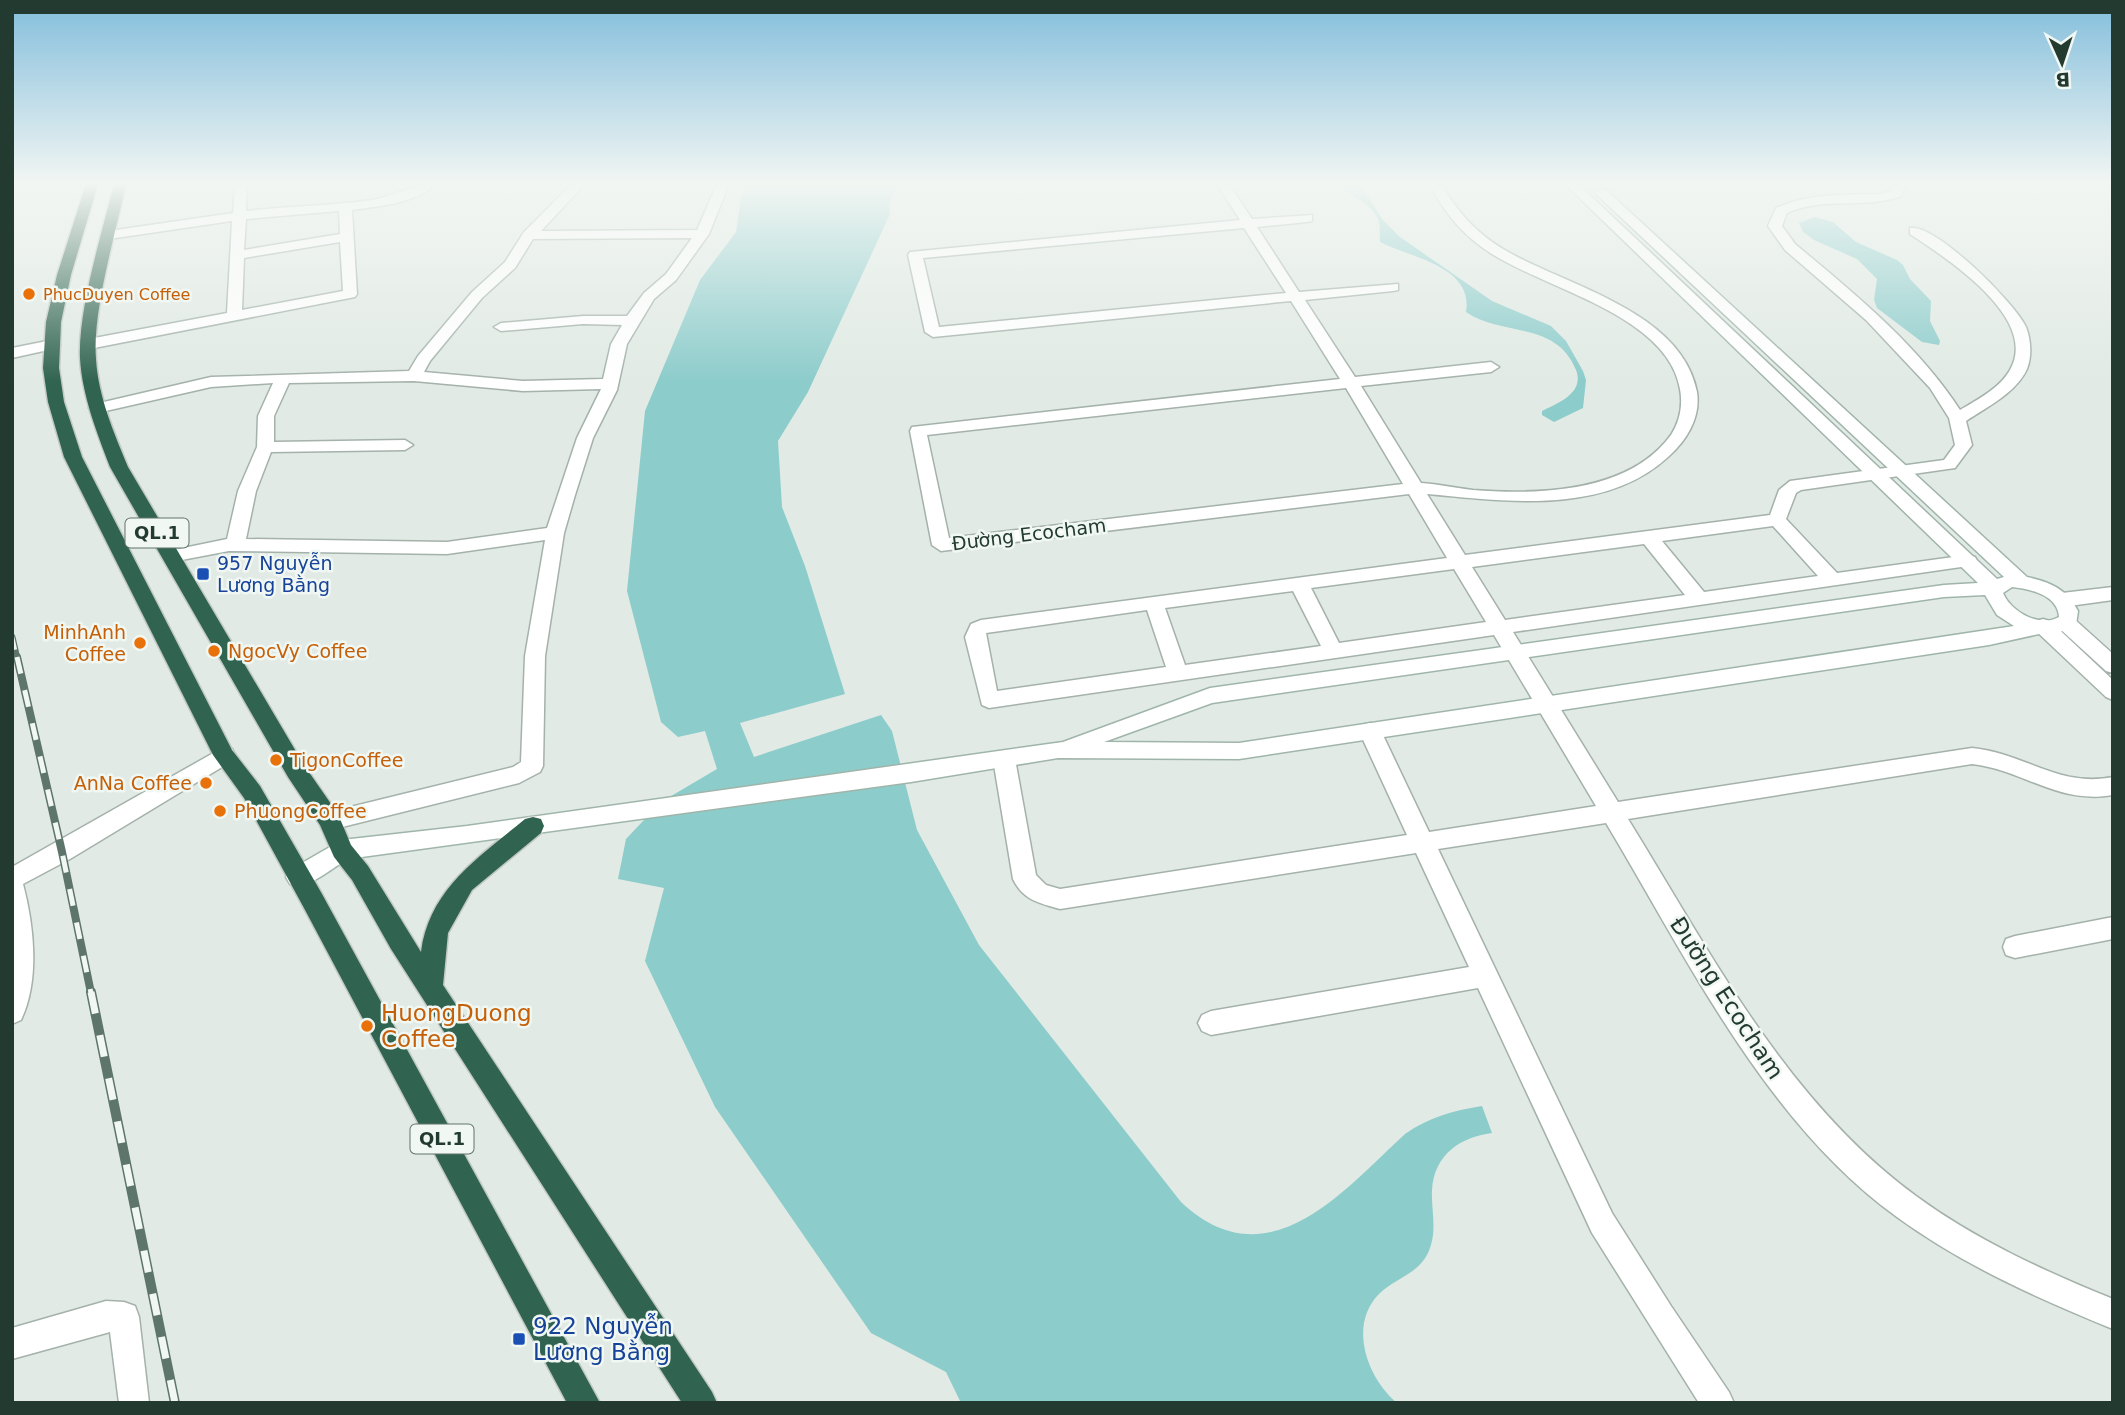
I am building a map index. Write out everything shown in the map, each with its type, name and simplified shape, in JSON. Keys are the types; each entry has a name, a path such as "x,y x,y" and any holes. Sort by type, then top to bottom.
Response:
{"highway":[{"name":"QL.1","path":"71,250 62,279 78,291 89,344 88,359 97,408 119,467 296,771 330,821 342,850 360,873 430,988 701,1403"},
{"name":"QL.1","path":"101,250 52,345 54,396 73,457 224,755 252,792 584,1403"},
{"path":"430,988 436,932 464,883 533,826"}],"street":[{"path":"234,315 238,250"},
{"path":"238,255 268,250"},
{"path":"89,344 349,294 347,250"},
{"path":"414,376 423,359 477,295 510,265 519,250"},
{"path":"330,821 519,774 531,766 535,656 555,533 585,438 610,387 619,344 649,296 671,277 690,250"},
{"path":"967,250 915,255 933,332 1393,287"},
{"name":"Đường Ecocham","path":"1266,250 1350,382 1768,1067 1820,1131 1893,1199 1941,1233 2044,1286 2113,1314"},
{"name":"Đường Ecocham","path":"1491,367 918,431 941,545 1413,489 1512,496 1586,489 1618,480 1646,467 1674,443 1689,415 1690,395 1685,375 1675,356 1655,336 1608,304 1498,250"},
{"path":"1640,250 1968,561 1995,588 1995,598 2006,611 2021,620 2043,626 2113,692"},
{"path":"1663,250 2021,582"},
{"path":"1777,520 1790,487 1941,466 1955,461 1963,444 1959,418 1941,390 1912,356 1793,250"},
{"path":"1943,250 1985,284 2013,318 2024,353 2014,377 1959,418"},
{"path":"500,327 583,320 632,321"},
{"path":"12,353 52,345"},
{"path":"97,408 211,382 283,378 414,376 523,386 610,387"},
{"path":"235,545 247,491 265,447 265,416 283,378"},
{"path":"265,447 405,445"},
{"path":"1777,520 982,626 975,637 989,700 1968,561"},
{"path":"1777,520 1833,580"},
{"path":"171,556 235,545 447,548 555,533"},
{"path":"1649,538 1699,599"},
{"path":"298,877 342,850 911,774 1058,750 1239,751 1975,640 2066,623 2070,611 2062,600 2042,588 2021,582 2004,582 1995,588 1944,592 1210,696 1058,750"},
{"path":"1300,585 1334,652"},
{"path":"2062,600 2113,593"},
{"path":"1154,603 1178,673"},
{"path":"2066,623 2113,666"},
{"path":"1370,730 1602,1223 1660,1317 1718,1403"},
{"path":"12,878 62,852 224,755"},
{"path":"1004,759 1025,879 1038,893 1048,897 1071,899 1972,756 2000,761 2074,789 2091,790 2113,786"},
{"path":"12,885 22,941 16,999 12,1012"},
{"path":"2015,947 2113,928"},
{"path":"1210,1023 1484,976"},
{"path":"12,1344 106,1316 124,1317 134,1401"}],"water":[{"path":"722,250 873,250 808,392 778,441 782,507 805,566 845,694 740,723 754,757 881,715 892,731 917,830 979,945 1181,1202 1213,1225 1244,1234 1274,1231 1303,1220 1330,1202 1414,1128 1442,1116 1482,1106 1492,1133 1459,1144 1443,1158 1438,1167 1432,1190 1433,1229 1428,1253 1418,1266 1379,1294 1365,1321 1363,1336 1370,1366 1377,1380 1397,1403 961,1403 946,1372 871,1333 715,1107 645,961 664,888 618,879 626,839 661,802 717,769 705,731 678,737 661,722 627,591 645,411 700,280"},
{"path":"1400,250 1419,250 1492,301 1551,326 1566,341 1583,371 1586,380 1583,408 1554,422 1542,415 1542,411 1568,396 1577,385 1576,370 1567,354 1542,336 1480,320 1466,312 1466,296 1460,284 1437,265"},
{"path":"1837,250 1874,250 1903,265 1910,279 1931,301 1930,321 1940,341 1939,345 1922,342 1877,308 1874,300 1877,279 1857,259"}],"railway":[{"path":"12,637 17,659"},
{"path":"17,657 91,993"},
{"path":"91,992 175,1403"}],"place":[{"name":"PhucDuyen Coffee","path":"29,294"},
{"name":"957 Nguyễn Lương Bằng","path":"203,574"},
{"name":"MinhAnh Coffee","path":"140,643"},
{"name":"NgocVy Coffee","path":"214,651"},
{"name":"TigonCoffee","path":"276,760"},
{"name":"AnNa Coffee","path":"206,783"},
{"name":"PhuongCoffee","path":"220,811"},
{"name":"HuongDuong Coffee","path":"367,1026"},
{"name":"922 Nguyễn Lương Bằng","path":"519,1339"}]}
